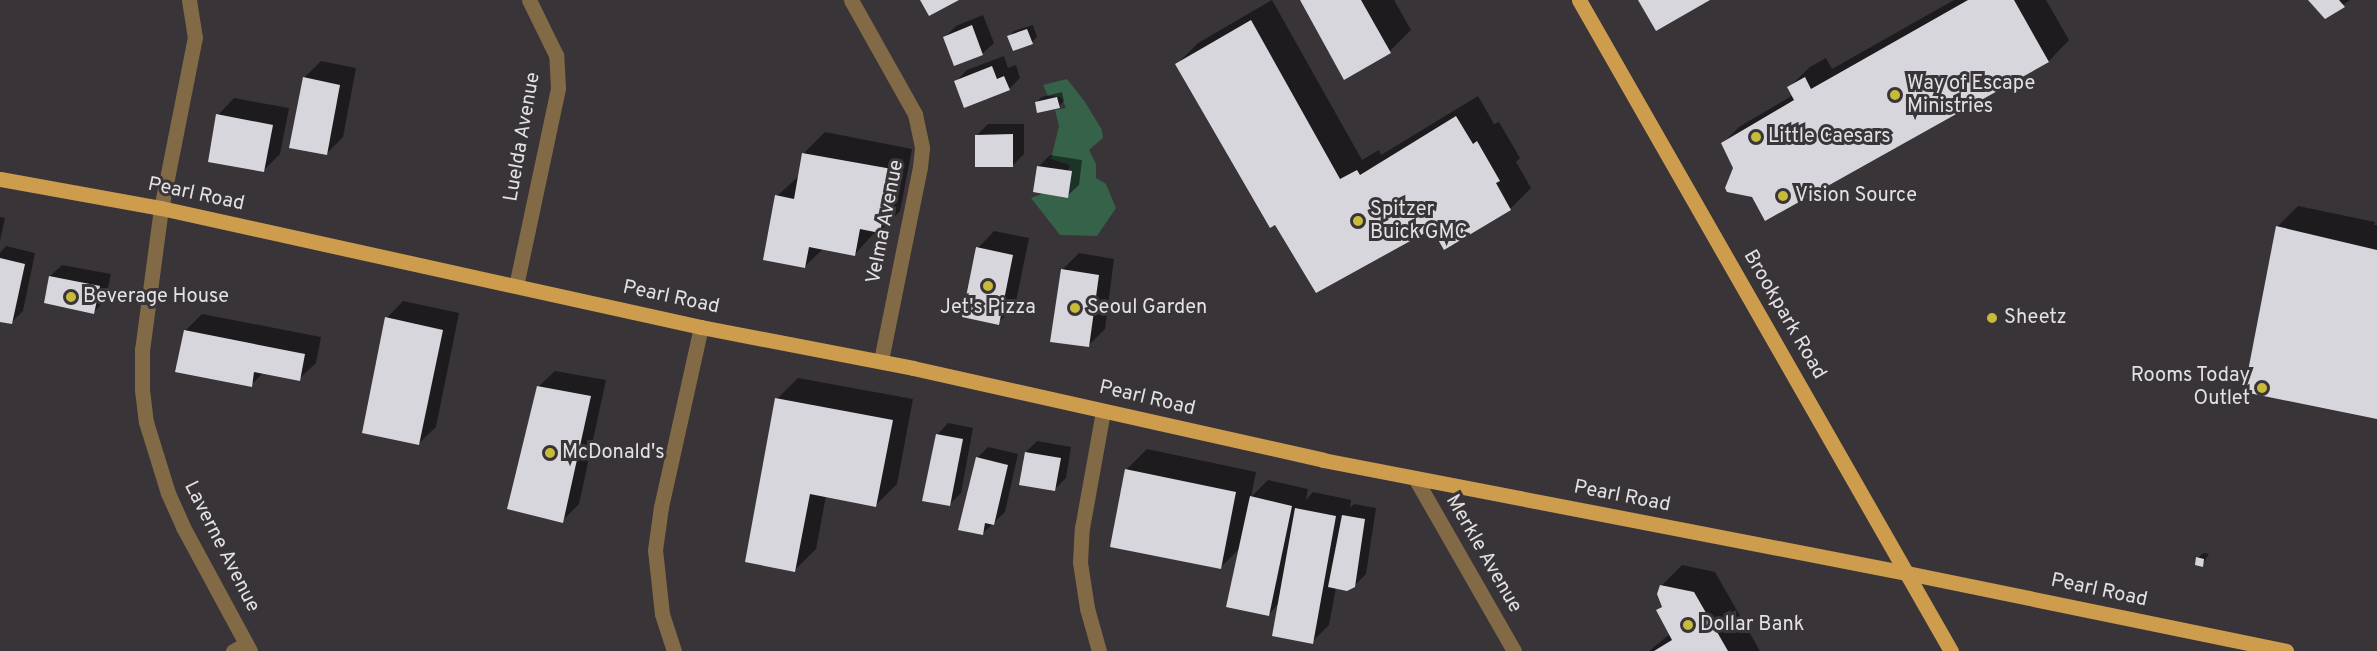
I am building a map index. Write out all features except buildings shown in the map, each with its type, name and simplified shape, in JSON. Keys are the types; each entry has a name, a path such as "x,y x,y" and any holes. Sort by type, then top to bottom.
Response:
{"main road":[{"name":"Brookpark Road","path":"1579,0 1951,651"},
{"name":"Pearl Road","path":"0,179 161,208 701,327 881,361 1415,478 1907,573 2286,651"}],"street":[{"name":"Laverne Avenue","path":"189,0 195,37 161,208 142,350 142,390 146,422 165,484 183,527 243,649"},
{"name":"Luelda Avenue","path":"516,286 558,88 556,55 552,42 529,0"},
{"name":"Velma Avenue","path":"851,0 915,114 922,148 881,361"},
{"path":"674,651 662,614 655,550 661,507 701,327"},
{"path":"1099,651 1087,608 1080,562 1082,528 1103,411"},
{"name":"Merkle Avenue","path":"1415,478 1514,651"}],"green space":[{"path":"1067,79 1085,102 1102,130 1103,138 1089,150 1096,164 1096,178 1106,184 1116,208 1097,236 1060,235 1031,198 1046,192 1066,179 1070,165 1051,159 1059,126 1055,110 1066,108 1061,97 1048,96 1043,85"}],"place":[{"name":"Way of Escape Ministries","path":"1895,95"},
{"name":"Little Caesars","path":"1756,137"},
{"name":"Vision Source","path":"1783,196"},
{"name":"Spitzer Buick GMC","path":"1358,221"},
{"name":"Jet's Pizza","path":"988,286"},
{"name":"Beverage House","path":"71,297"},
{"name":"Seoul Garden","path":"1075,308"},
{"name":"Sheetz","path":"1992,318"},
{"name":"Rooms Today Outlet","path":"2262,388"},
{"name":"McDonald's","path":"550,453"},
{"name":"Dollar Bank","path":"1688,625"}]}
